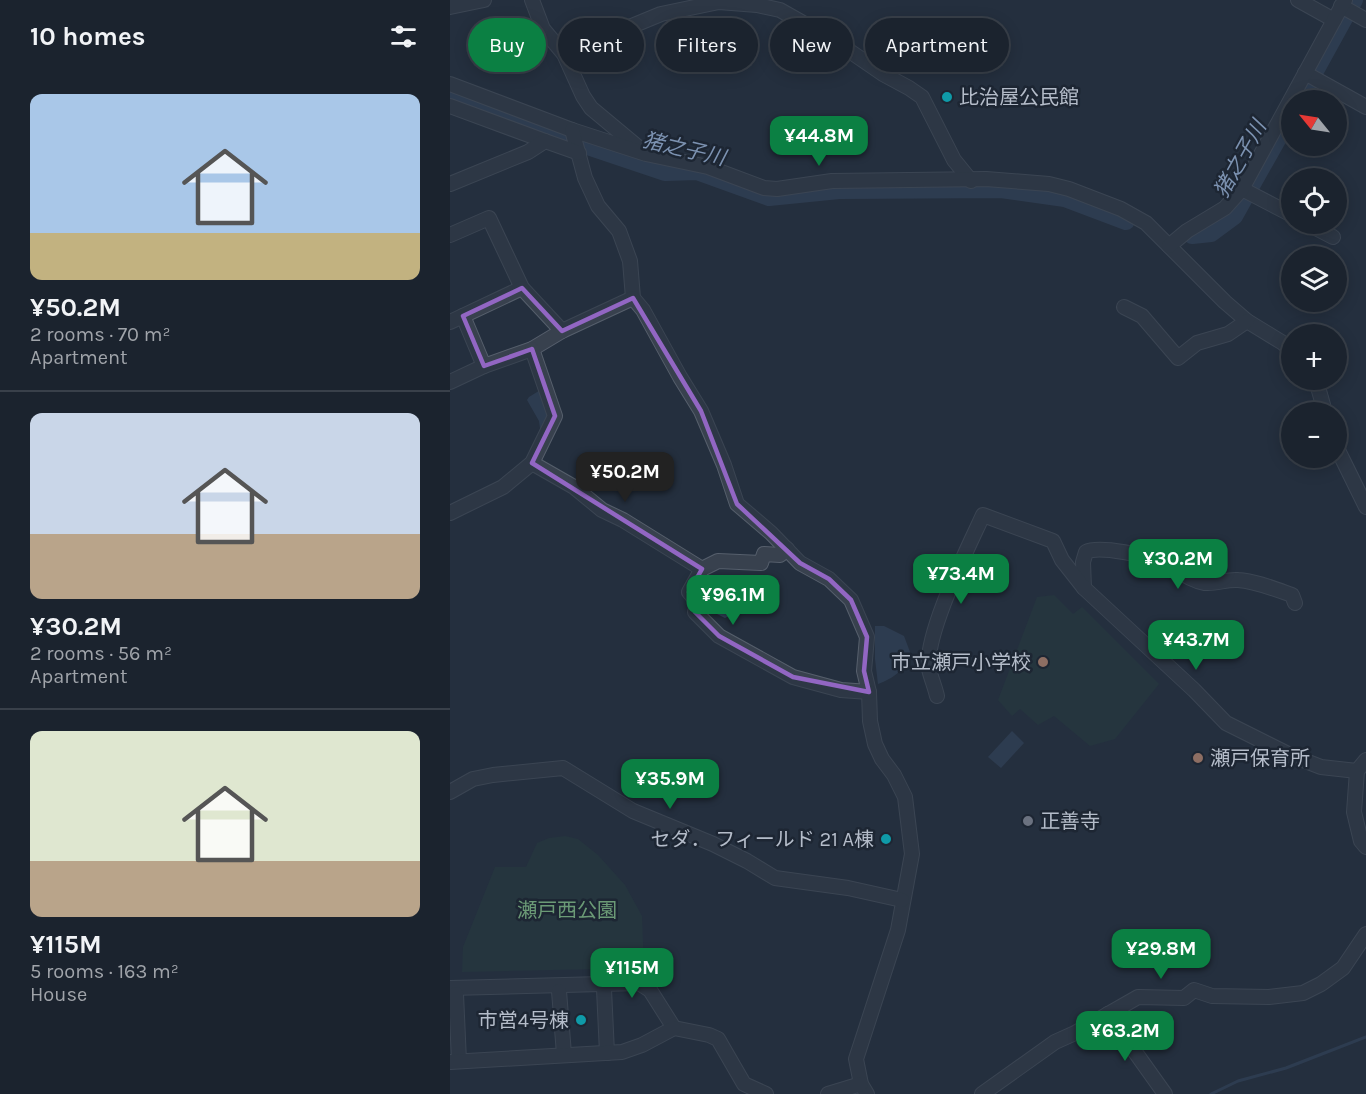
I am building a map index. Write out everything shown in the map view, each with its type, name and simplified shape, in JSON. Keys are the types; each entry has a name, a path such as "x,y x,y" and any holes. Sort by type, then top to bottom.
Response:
{"street":[{"path":"450,7 484,0"},
{"path":"532,0 543,29 558,47"},
{"path":"1298,0 1334,20"},
{"path":"644,21 661,14 718,1 780,10 922,98 954,160 971,181"},
{"path":"1169,246 1187,231 1249,192 1311,76 1334,20 1351,10"},
{"path":"572,72 591,108 646,154"},
{"path":"1311,76 1366,107"},
{"path":"450,84 573,132 646,154 708,167 764,188 777,189 832,181 971,181 986,179 1069,189 1133,215 1146,224 1247,321 1281,342"},
{"path":"450,106 578,151"},
{"path":"573,132 585,178 597,206 619,231 630,261 633,298 644,310 701,411 724,465 737,504 771,533 800,563 829,579 851,600 867,637 864,671 869,692 874,744 905,797 912,854 898,930 856,1059 864,1089 828,1094"},
{"path":"450,184 528,152 545,141"},
{"path":"1249,192 1281,209"},
{"path":"450,235 489,218 522,288 562,331"},
{"path":"1327,234 1333,237"},
{"path":"484,366 456,319 522,288"},
{"path":"450,382 484,366 532,349 562,331 633,298"},
{"path":"1124,306 1142,316 1178,358 1197,343 1228,334 1247,321"},
{"path":"450,513 503,487 532,463 555,416 532,349"},
{"path":"532,463 574,487 602,510 633,526 702,569"},
{"path":"1347,468 1366,507"},
{"path":"937,696 929,668 930,646 962,561 983,515 1053,541 1062,560 1084,588 1194,690 1226,723 1290,755 1321,767 1357,771"},
{"path":"787,549 780,555 764,554 761,563 718,561 702,569 689,592 698,603 695,612 719,636 793,677 840,690 869,692"},
{"path":"1084,588 1083,562 1086,552 1091,549 1107,550 1162,562 1190,579 1208,583 1237,580 1258,584 1292,595 1295,603"},
{"path":"1366,760 1357,771 1354,812 1361,841 1366,847"},
{"path":"450,792 473,779 563,768 633,811 713,844 775,878 848,888 902,900"},
{"path":"982,1094 1055,1042 1075,1034 1138,997 1184,998 1194,990 1212,996 1269,996 1303,993 1343,968 1366,934"},
{"path":"674,1028 650,990 639,983 453,991 455,1062 622,1052 674,1028 718,1039 736,1074 744,1084 766,1094"},
{"path":"604,989 607,1053"},
{"path":"559,991 564,1054"},
{"path":"1108,1014 1165,1094"}],"highlighted area":[{"path":"522,288 562,331 633,298 701,411 737,504 800,563 829,579 851,600 867,637 864,671 869,692 793,677 719,636 695,612 698,603 689,592 702,569 532,463 555,416 532,349 484,366 463,316"}],"green space":[{"path":"1054,595 1073,614 1082,607 1159,684 1115,739 1090,746 1054,716 1038,725 1020,709 1012,716 998,700 1037,597"},
{"name":"瀬戸西公園","path":"565,836 578,839 598,855 625,885 642,916 644,968 462,972 463,947 495,867 526,867 537,843 549,838"}],"water":[{"path":"542,389 548,416 543,429 540,428 539,421 527,400"},
{"path":"713,578 722,586 740,594 733,614 725,618 701,606 698,598 707,580"},
{"path":"875,626 884,626 904,636 910,652 910,661 903,669 878,684 875,659"},
{"path":"1012,731 1024,743 1001,768 988,757"}],"waterway":[{"name":"猪之子川","path":"1304,90 1354,0"},
{"name":"猪之子川","path":"450,97 665,172 697,171 769,197 839,190 1001,189 1065,198 1126,221"},
{"name":"猪之子川","path":"1192,235 1211,233 1234,216 1281,133"},
{"path":"1211,1094 1238,1081 1286,1068 1366,1037"}],"place":[{"name":"比治屋公民館","path":"947,97"},
{"name":"市立瀬戸小学校","path":"1043,662"},
{"name":"瀬戸保育所","path":"1198,758"},
{"name":"正善寺","path":"1028,821"},
{"name":"セダ． フィールド 21 A棟","path":"886,839"},
{"name":"市営4号棟","path":"581,1020"}]}
